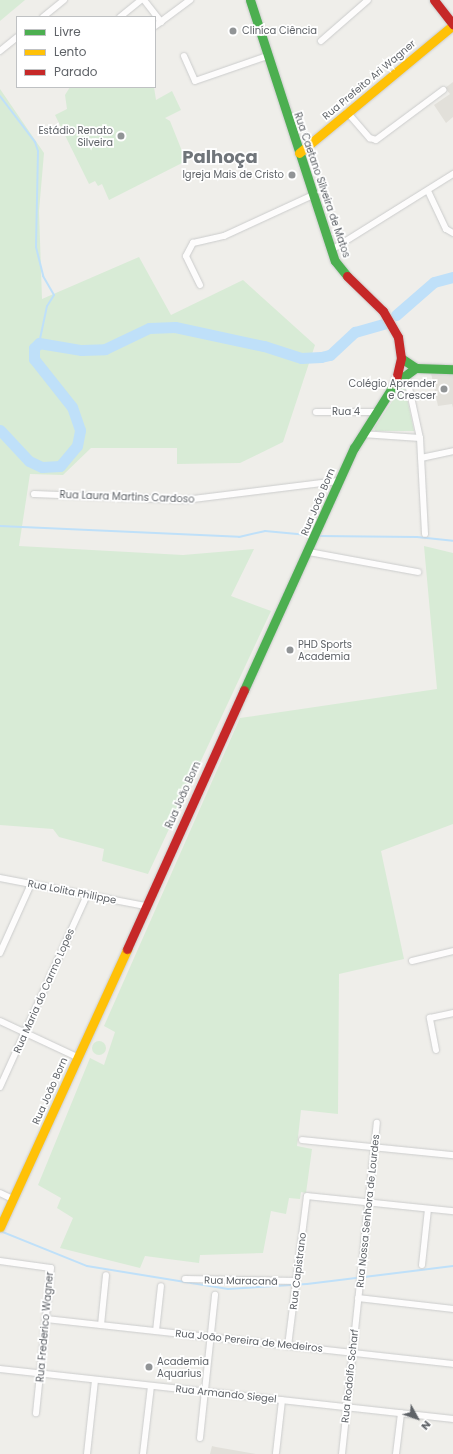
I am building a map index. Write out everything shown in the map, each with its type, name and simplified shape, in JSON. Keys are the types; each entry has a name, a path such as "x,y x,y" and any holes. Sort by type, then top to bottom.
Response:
{"main road":[{"name":"Rua Caetano Silveira de Matos","path":"250,0 299,153 333,249 335,262 345,275 388,318 398,337 400,358 396,383"},
{"path":"434,0 453,24"},
{"name":"Rua Prefeito Ari Wagner","path":"299,153 453,24"},
{"path":"400,358 416,368 453,369"},
{"path":"396,383 416,368"},
{"name":"Rua João Born","path":"1,1225 145,906 309,552 338,481 375,412 396,383"}],"street":[{"path":"44,16 64,0"},
{"path":"121,16 142,0 156,16"},
{"path":"156,25 190,0"},
{"path":"321,41 368,0"},
{"path":"156,16 161,22"},
{"path":"0,51 16,38"},
{"path":"184,56 195,81 267,56"},
{"path":"347,112 370,138 376,140 443,90"},
{"path":"333,249 453,174"},
{"path":"428,191 446,229 453,233"},
{"path":"200,285 186,256 188,247 192,243 224,236 313,195"},
{"path":"406,374 420,438 426,534"},
{"name":"Rua 4","path":"316,412 375,412"},
{"path":"362,434 420,438"},
{"path":"421,458 453,451"},
{"name":"Rua Laura Martins Cardoso","path":"34,494 185,500 338,481"},
{"path":"309,552 418,572"},
{"name":"Rua Lolita Philippe","path":"0,878 145,906"},
{"path":"0,953 31,884"},
{"name":"Rua Maria do Carmo Lopes","path":"0,1087 87,895"},
{"path":"412,961 453,951"},
{"path":"436,1050 430,1018 453,1013"},
{"path":"0,1022 77,1057"},
{"name":"Rua Nossa Senhora de Lourdes","path":"358,1298 377,1123"},
{"path":"302,1140 453,1156"},
{"path":"0,1193 13,1199"},
{"name":"Rua Capistrano","path":"288,1346 307,1196 369,1203"},
{"path":"369,1203 453,1211"},
{"path":"422,1265 428,1209"},
{"name":"Rua Frederico Wagner","path":"0,1261 51,1268 36,1413"},
{"path":"100,1325 106,1275"},
{"name":"Rua Maracanã","path":"185,1279 296,1281"},
{"path":"156,1331 161,1286"},
{"path":"200,1438 215,1295"},
{"path":"358,1298 453,1308"},
{"name":"Rua Rodolfo Scharf","path":"342,1454 358,1298"},
{"name":"Rua João Pereira de Medeiros","path":"46,1319 453,1364"},
{"name":"Rua Armando Siegel","path":"0,1369 453,1419"},
{"path":"87,1454 95,1380"},
{"path":"142,1454 151,1386"},
{"path":"276,1453 282,1400"},
{"path":"396,1454 401,1413"}],"shaded area":[{"path":"453,82 453,117 446,123 434,105 450,94 445,88"},
{"name":"Colégio Aprender e Crescer","path":"431,373 453,373 453,408 452,404 438,406"},
{"path":"212,1446 216,1447 256,1454 210,1454"}],"green space":[{"path":"0,0 25,0 0,21"},
{"name":"Estádio Renato Silveira","path":"69,88 154,88 156,100 172,91 181,110 165,118 170,121 186,161 109,200 102,184 98,186 95,181 89,184 55,115 67,109 65,95"},
{"path":"0,89 44,153 39,211 42,299 139,257 171,315 243,280 315,345 283,442 240,463 177,464 177,448 91,448 63,475 30,474 19,546 183,555 254,549 231,596 271,611 148,874 102,861 104,849 59,837 53,829 0,825"},
{"path":"404,384 414,431 375,431 374,428"},
{"path":"424,546 453,553 453,824 381,851 404,959 339,974 338,1114 301,1110 297,1146 312,1149 306,1193 301,1192 300,1199 289,1198 286,1214 271,1211 263,1253 200,1255 199,1263 145,1256 140,1268 60,1248 73,1218 57,1208 61,1198 38,1185 90,1058 104,1065 115,1032 104,1026 240,718 437,689"},
{"path":"96,1041 102,1041 106,1045 106,1051 102,1055 96,1055 92,1051 92,1045"}],"waterway":[{"path":"0,96 35,142 38,151 36,247 43,276 54,295 47,306 39,343"},
{"path":"396,315 434,282 453,277"},
{"path":"0,430 29,461 42,467 60,466 77,446 80,430 72,407 34,359 34,348 39,343 81,350 105,349 149,328 175,327 264,346 301,358 321,357 330,355 355,332 386,323"},
{"path":"0,526 239,537 265,531 308,535"},
{"path":"319,536 417,537 453,541"},
{"path":"0,1231 87,1266 228,1289 307,1284 453,1266"}],"traffic: fast":[{"path":"250,0 335,261 347,276"},
{"path":"401,358 416,368 453,369"},
{"path":"244,690 354,448 395,383 416,368"}],"traffic: slow":[{"path":"299,153 453,25"},
{"path":"0,1227 127,949"}],"traffic: jam":[{"path":"434,0 453,24"},
{"path":"347,276 383,311 398,337 401,358 395,383"},
{"path":"127,949 244,690"}],"place":[{"name":"Cliníca Ciência","path":"233,31"},
{"name":"Estádio Renato Silveira","path":"121,136"},
{"name":"Igreja Mais de Cristo","path":"292,175"},
{"name":"Colégio Aprender e Crescer","path":"444,389"},
{"name":"PHD Sports Academia","path":"290,650"},
{"name":"Academia Aquarius","path":"149,1367"}],"district":[{"name":"Palhoça","path":"220,157"}]}
